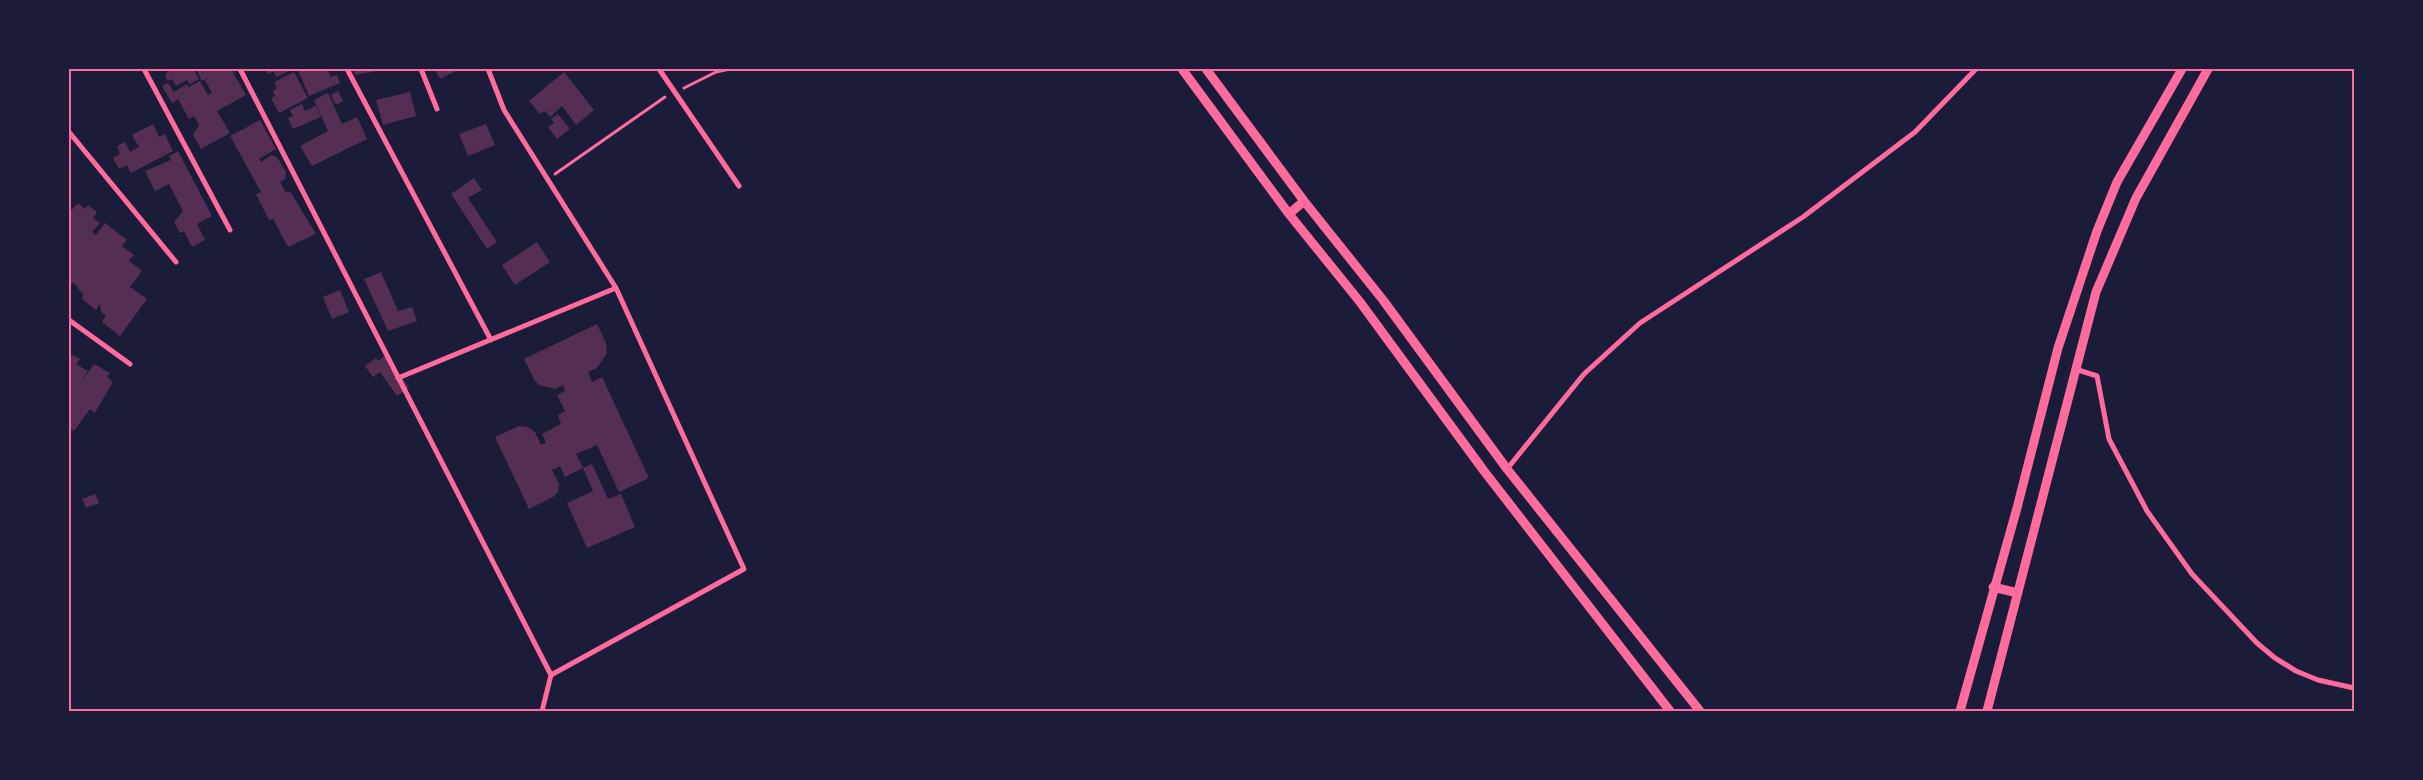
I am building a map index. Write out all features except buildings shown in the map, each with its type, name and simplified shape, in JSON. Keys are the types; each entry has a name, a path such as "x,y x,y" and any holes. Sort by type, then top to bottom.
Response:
{"street":[{"path":"144,69 230,230"},
{"path":"240,69 551,675 542,711"},
{"path":"347,69 491,340"},
{"path":"421,69 438,109"},
{"path":"488,69 504,110 616,288 744,569 551,675"},
{"path":"659,69 739,186"},
{"path":"1182,69 1289,214 1360,302 1484,471 1670,711"},
{"path":"1206,69 1304,201 1382,300 1507,469 1700,711"},
{"path":"1507,469 1584,374 1640,323 1803,217 1848,183 1915,132 1976,69"},
{"path":"1960,711 1993,587 2017,508 2058,348 2097,231 2117,182 2182,69"},
{"path":"1987,711 2074,369 2096,292 2136,198 2208,69"},
{"path":"69,132 176,262"},
{"path":"1289,214 1304,201"},
{"path":"398,378 616,288"},
{"path":"69,320 130,364"},
{"path":"2074,369 2097,376 2109,439 2147,511 2192,574 2257,643 2275,658 2296,671 2318,680 2354,688"},
{"path":"1993,587 2018,593"}],"path":[{"path":"548,179 660,100 716,72 730,69"}]}
